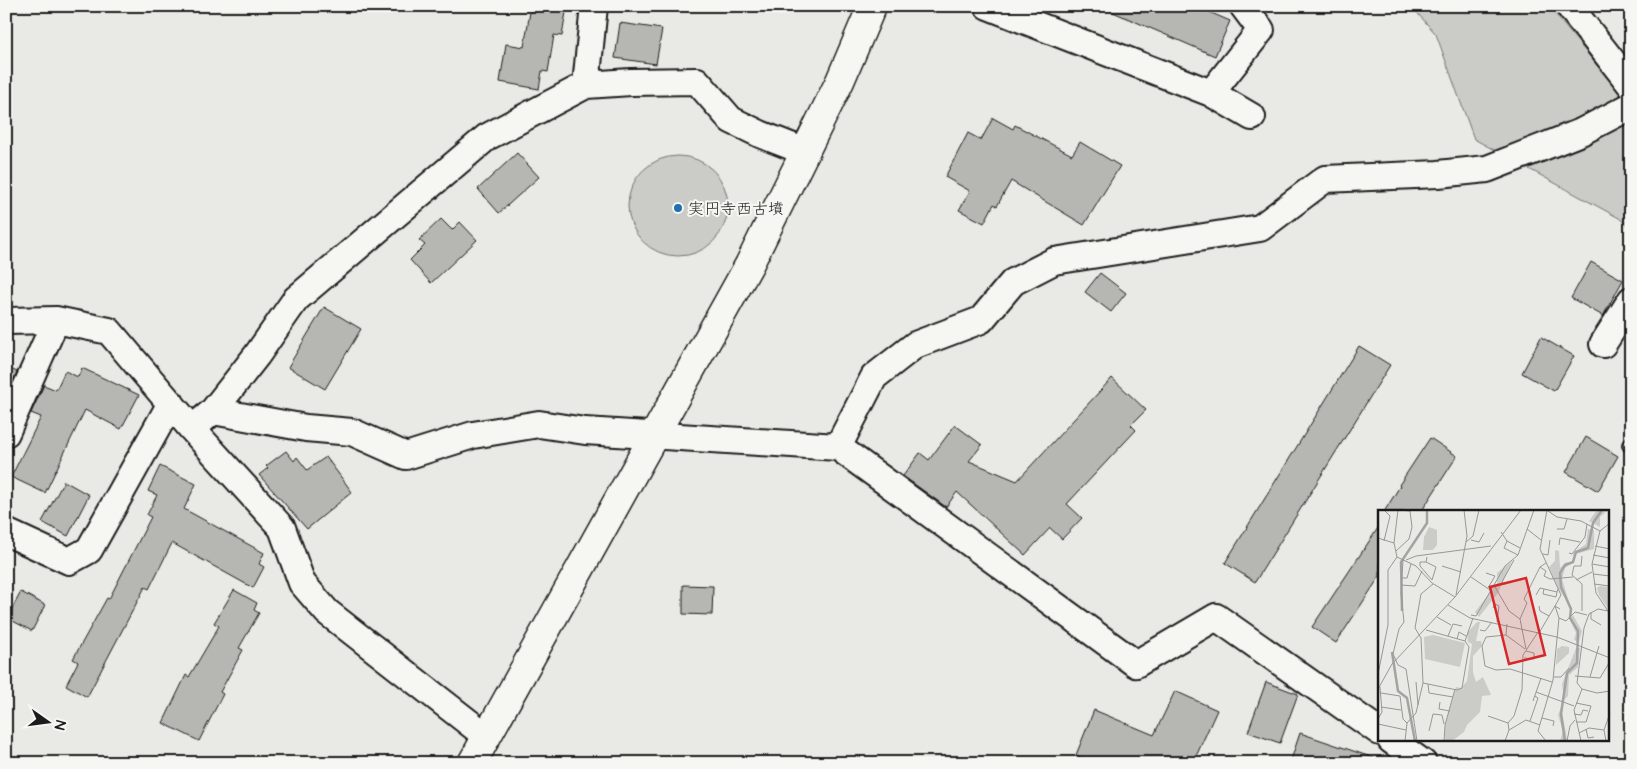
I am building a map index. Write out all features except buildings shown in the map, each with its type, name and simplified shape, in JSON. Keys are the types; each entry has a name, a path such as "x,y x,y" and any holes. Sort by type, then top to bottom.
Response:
{"street":[{"path":"586,85 594,6"},
{"path":"6,321 56,320 109,332 192,430 282,528 302,583 327,612 478,755 749,265 840,81 872,6"},
{"path":"988,6 1211,93 1252,116"},
{"path":"1211,93 1261,30 1243,6"},
{"path":"1568,6 1631,85"},
{"path":"192,430 213,411 257,355 296,299 487,137 586,85 697,81 731,120 806,152"},
{"path":"838,447 874,377 915,345 981,320 1013,282 1054,261 1260,228 1325,179 1438,174 1487,169 1581,132 1631,106"},
{"path":"1603,344 1631,300"},
{"path":"6,433 56,320"},
{"path":"6,532 69,561 89,550 171,403"},
{"path":"213,411 306,428 352,432 406,456 472,435 540,424 585,431 838,447 1136,664 1216,617 1378,731"},
{"path":"1395,742 1423,763"}],"shaded area":[{"path":"1411,6 1550,6 1631,107 1631,229 1619,218 1474,139 1436,34"},
{"name":"実円寺西古墳","path":"678,156 688,157 706,164 720,178 727,196 727,216 720,234 706,248 688,255 678,256 668,255 650,248 636,234 629,216 628,206 629,196 636,178 650,164 668,157"}],"place":[{"name":"実円寺西古墳","path":"678,208"}]}
